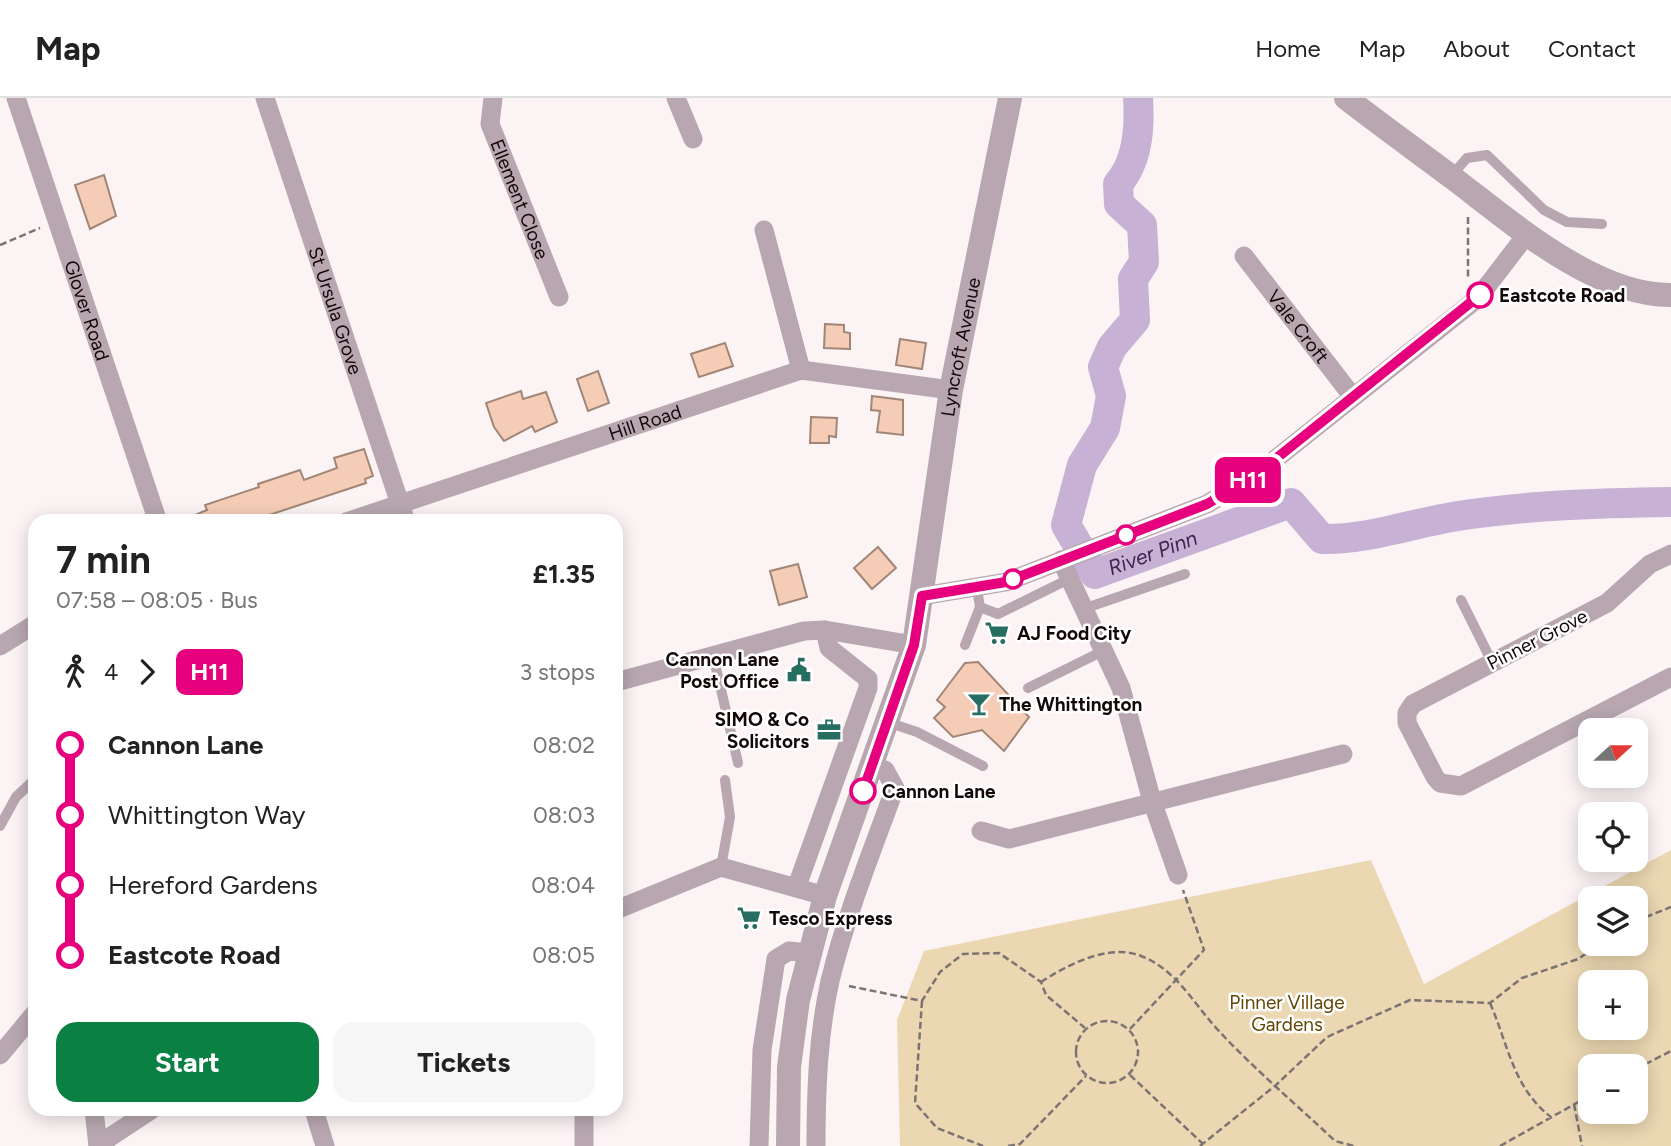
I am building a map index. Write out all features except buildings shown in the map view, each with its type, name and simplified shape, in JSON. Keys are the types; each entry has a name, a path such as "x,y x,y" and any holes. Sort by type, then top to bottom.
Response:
{"street":[{"name":"Glover Road","path":"16,98 155,514"},
{"name":"St Ursula Grove","path":"265,98 403,513"},
{"name":"Ellement Close","path":"493,98 490,124 559,297"},
{"path":"676,98 693,139"},
{"name":"Lyncroft Avenue","path":"788,1146 789,1067 798,1000 825,896 914,645 951,390 1010,98"},
{"path":"1346,98 1527,234 1601,279 1641,294 1671,295"},
{"path":"764,230 800,370"},
{"path":"922,596 979,598 1006,582 1207,504 1253,477 1469,305 1527,234"},
{"name":"Vale Croft","path":"1244,256 1353,397"},
{"name":"Hill Road","path":"403,513 800,370 951,390"},
{"name":"Pinner Grove","path":"1671,554 1650,564 1607,603 1413,704 1407,713 1408,723 1440,783 1461,786 1671,677"},
{"path":"1067,558 1069,579 1121,688 1152,801 1178,875"},
{"path":"0,646 28,628"},
{"path":"623,680 804,631 825,630 914,645"},
{"path":"797,886 869,679 829,648 825,630"},
{"path":"981,831 1009,839 1343,754"},
{"path":"816,1146 816,1088 830,982 846,924 895,788 885,770 872,765"},
{"path":"623,907 722,867 825,896"},
{"path":"759,1146 762,1050 776,959 789,951 809,953"},
{"path":"0,1055 28,1021"},
{"path":"95,1116 98,1145 142,1116"},
{"path":"316,1116 325,1146"},
{"path":"584,1116 584,1146"}],"lane":[{"path":"1450,177 1468,158 1487,155 1544,210 1567,222 1602,224"},
{"path":"1083,609 1185,574"},
{"path":"965,645 979,598 998,614 1069,579"},
{"path":"1461,600 1492,662"},
{"path":"1028,688 1103,651"},
{"path":"713,655 738,762"},
{"path":"886,722 917,732 983,766"},
{"path":"722,867 730,817 725,780"},
{"path":"0,826 16,797 28,786"}],"path":[{"path":"1469,305 1466,219 1472,211"},
{"path":"0,245 56,221"},
{"path":"1130,1029 1204,950 1178,875"},
{"path":"1648,916 1671,907"},
{"path":"983,1146 937,1128 915,1103 922,1001 940,972 963,954 999,953 1041,982 1046,995 1085,1028"},
{"path":"1041,982 1059,971 1105,953 1140,955 1176,978 1217,1029 1335,1141 1354,1146"},
{"path":"1130,1075 1202,1145 1276,1085 1327,1037 1410,1000 1490,1003 1522,978 1582,956"},
{"path":"830,982 922,1001"},
{"path":"1490,1003 1511,1064 1536,1106 1550,1117"},
{"path":"1100,1021 1115,1021 1130,1029 1138,1043 1138,1060 1130,1075 1116,1083 1100,1083 1086,1076 1076,1061 1076,1043 1085,1028 1100,1021"},
{"path":"1648,1063 1671,1051"},
{"path":"1008,1146 1022,1145 1086,1076"},
{"path":"1500,1146 1578,1102"},
{"path":"1574,1104 1582,1146"}],"green space":[{"name":"Pinner Village Gardens","path":"1671,850 1671,1146 900,1146 897,1020 924,951 1371,860 1424,984 1578,900 1578,956 1648,956 1648,886 1605,886 1630,872 1648,872 1648,862"}],"waterway":[{"name":"River Pinn","path":"1138,98 1139,121 1134,155 1118,184 1119,204 1142,225 1144,262 1133,279 1135,320 1112,347 1103,367 1111,396 1105,428 1082,465 1066,525 1095,574 1291,503 1322,539 1339,539 1458,516 1511,509 1671,502"}],"bus line":[{"name":"H11","path":"863,791 914,645 922,596 977,589 1006,582 1207,504 1253,477 1480,295"}],"place":[{"name":"Eastcote Road","path":"1480,295"},
{"name":"AJ Food City","path":"997,633"},
{"name":"Cannon Lane Post Office","path":"799,670"},
{"name":"The Whittington","path":"979,704"},
{"name":"SIMO & Co Solicitors","path":"829,730"},
{"name":"Cannon Lane","path":"863,791"},
{"name":"Tesco Express","path":"749,918"}]}
